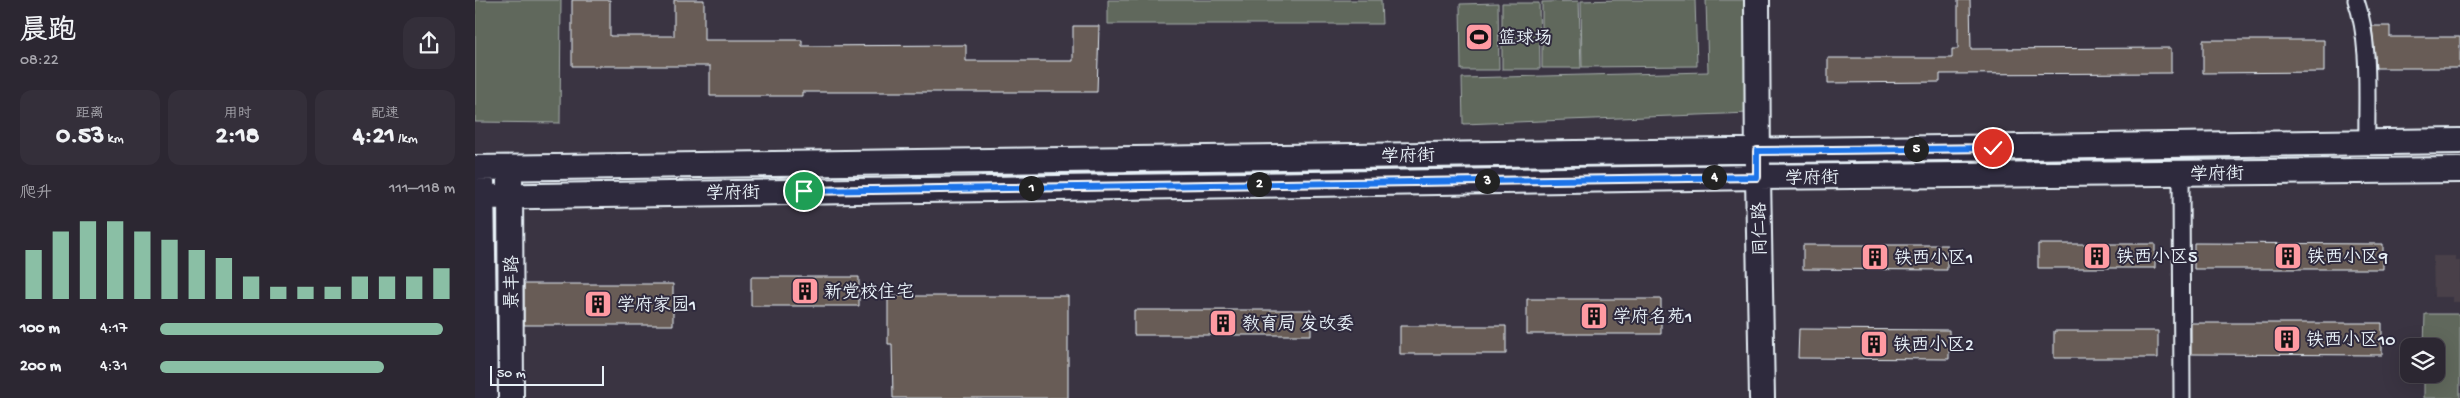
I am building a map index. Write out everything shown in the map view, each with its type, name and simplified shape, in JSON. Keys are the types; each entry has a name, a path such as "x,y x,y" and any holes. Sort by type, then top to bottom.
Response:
{"main road":[{"name":"同仁路","path":"1757,0 1763,151"},
{"name":"同仁路","path":"1762,398 1763,151 1768,0"},
{"name":"学府街","path":"479,168 2460,141"},
{"name":"景丰路","path":"510,167 511,398"},
{"name":"景丰路","path":"479,168 478,197 485,398"},
{"name":"学府街","path":"478,197 1763,177 2460,170"},
{"name":"同仁路","path":"1763,177 1772,398"}],"street":[{"path":"2356,0 2360,12 2364,51 2367,143"},
{"path":"2181,174 2182,398"}],"shaded area":[{"path":"475,0 561,0 560,123 475,122"},
{"path":"1108,0 1381,0 1382,24 1108,24"},
{"path":"1695,0 1697,66 1582,67 1581,1"},
{"path":"1706,0 1750,0 1750,113 1463,124 1462,78 1708,72"},
{"name":"篮球场","path":"1579,1 1581,68 1542,68 1542,2"},
{"name":"篮球场","path":"1498,3 1499,70 1461,70 1460,4"},
{"name":"篮球场","path":"1502,3 1539,3 1540,69 1502,69"},
{"path":"2433,256 2456,256 2456,261 2460,261 2460,302 2453,302 2453,297 2434,297"},
{"path":"2425,314 2460,314 2460,398 2424,398 2424,383 2445,383 2445,338 2424,338"}],"building":[{"path":"572,0 610,0 610,36 674,36 674,0 704,0 704,40 802,40 802,46 966,45 966,61 1073,61 1073,26 1099,26 1097,92 802,92 802,96 710,96 710,66 572,66"},
{"path":"1958,0 1970,0 1971,49 2171,48 2171,73 1940,74 1940,82 1828,83 1828,58 1952,58 1952,49 1958,49"},
{"path":"2372,26 2390,26 2390,37 2460,37 2460,68 2376,68"},
{"path":"2203,40 2324,40 2324,72 2203,73"},
{"name":"铁西小区9","path":"2194,243 2383,244 2383,269 2194,269"},
{"name":"铁西小区5","path":"2038,244 2155,244 2155,268 2038,268"},
{"name":"铁西小区1","path":"1803,245 1947,245 1947,270 1803,269"},
{"name":"新党校住宅","path":"751,277 859,277 859,306 751,306"},
{"name":"学府家园1","path":"524,284 673,284 673,325 524,325"},
{"path":"888,296 1068,296 1068,398 893,398 892,344 888,344"},
{"name":"学府名苑1","path":"1527,299 1661,299 1661,334 1527,334"},
{"name":"教育局 发改委","path":"1134,310 1311,310 1311,335 1134,335"},
{"name":"铁西小区10","path":"2191,323 2382,323 2382,355 2191,354"},
{"path":"1400,326 1506,326 1506,354 1400,354"},
{"name":"铁西小区2","path":"1799,329 1949,330 1949,359 1798,358"},
{"path":"2054,331 2158,331 2158,358 2054,358"}],"place":[{"name":"篮球场","path":"1479,37"},
{"name":"铁西小区5","path":"2097,256"},
{"name":"铁西小区9","path":"2288,256"},
{"name":"铁西小区1","path":"1875,257"},
{"name":"新党校住宅","path":"805,291"},
{"name":"学府家园1","path":"598,304"},
{"name":"学府名苑1","path":"1594,316"},
{"name":"教育局 发改委","path":"1223,323"},
{"name":"铁西小区10","path":"2287,339"},
{"name":"铁西小区2","path":"1874,344"}],"route":[{"path":"804,191 1757,177 1757,151 1993,148"}]}
